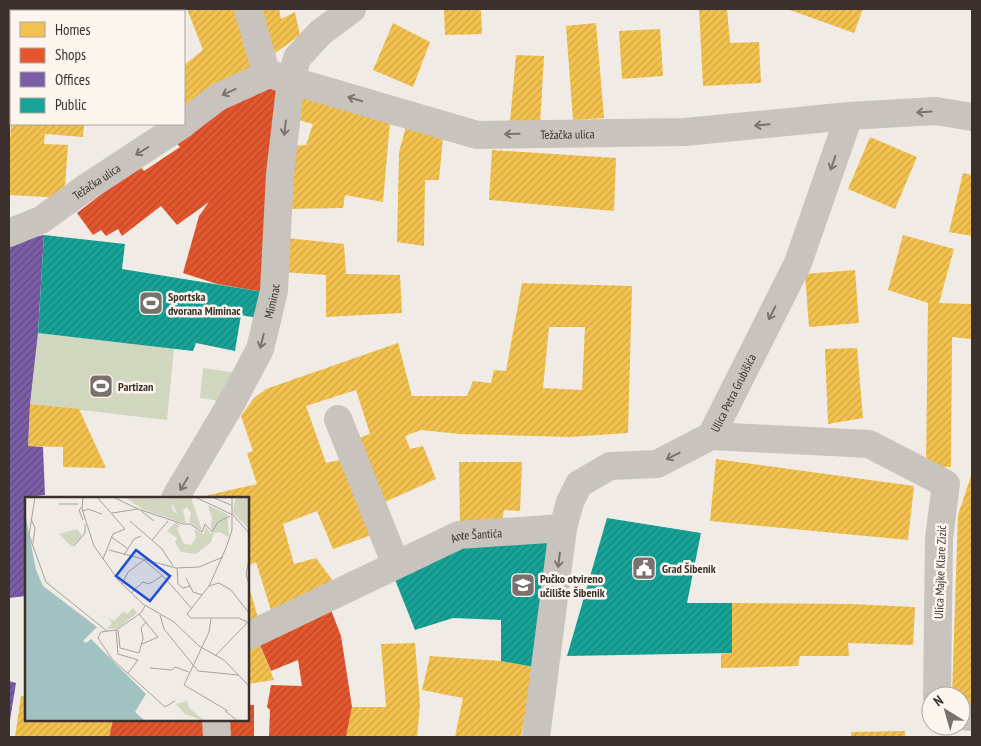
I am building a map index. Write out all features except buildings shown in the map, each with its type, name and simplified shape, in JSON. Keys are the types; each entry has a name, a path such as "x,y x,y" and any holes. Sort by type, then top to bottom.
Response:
{"street":[{"name":"Miminac","path":"176,497 232,402 260,349 274,290 280,174 280,77 264,65 248,9"},
{"path":"280,77 320,33 352,9"},
{"name":"Težačka ulica","path":"185,122 218,97 280,77 478,135 684,132 848,116 936,111 972,117"},
{"name":"Ulica Petra Grubišića","path":"536,737 563,528 570,502 579,484 610,466 657,464 711,436 798,262 848,116"},
{"name":"Težačka ulica","path":"9,233 41,220 180,125"},
{"path":"338,419 396,565"},
{"name":"Ulica Majke Klare Zizić","path":"711,436 869,444 946,484 939,538 937,686"},
{"name":"Ante Šantića","path":"249,636 459,535 563,528"},
{"path":"216,721 218,737"}],"green space":[{"name":"Partizan","path":"38,333 174,348 167,420 30,404"},
{"path":"203,368 237,373 219,404 214,400 200,398"}],"place":[{"name":"Sportska dvorana Miminac","path":"151,303"},
{"name":"Partizan","path":"101,386"},
{"name":"Grad Šibenik","path":"644,568"},
{"name":"Pučko otvireno učilište Šibenik","path":"523,585"}]}
